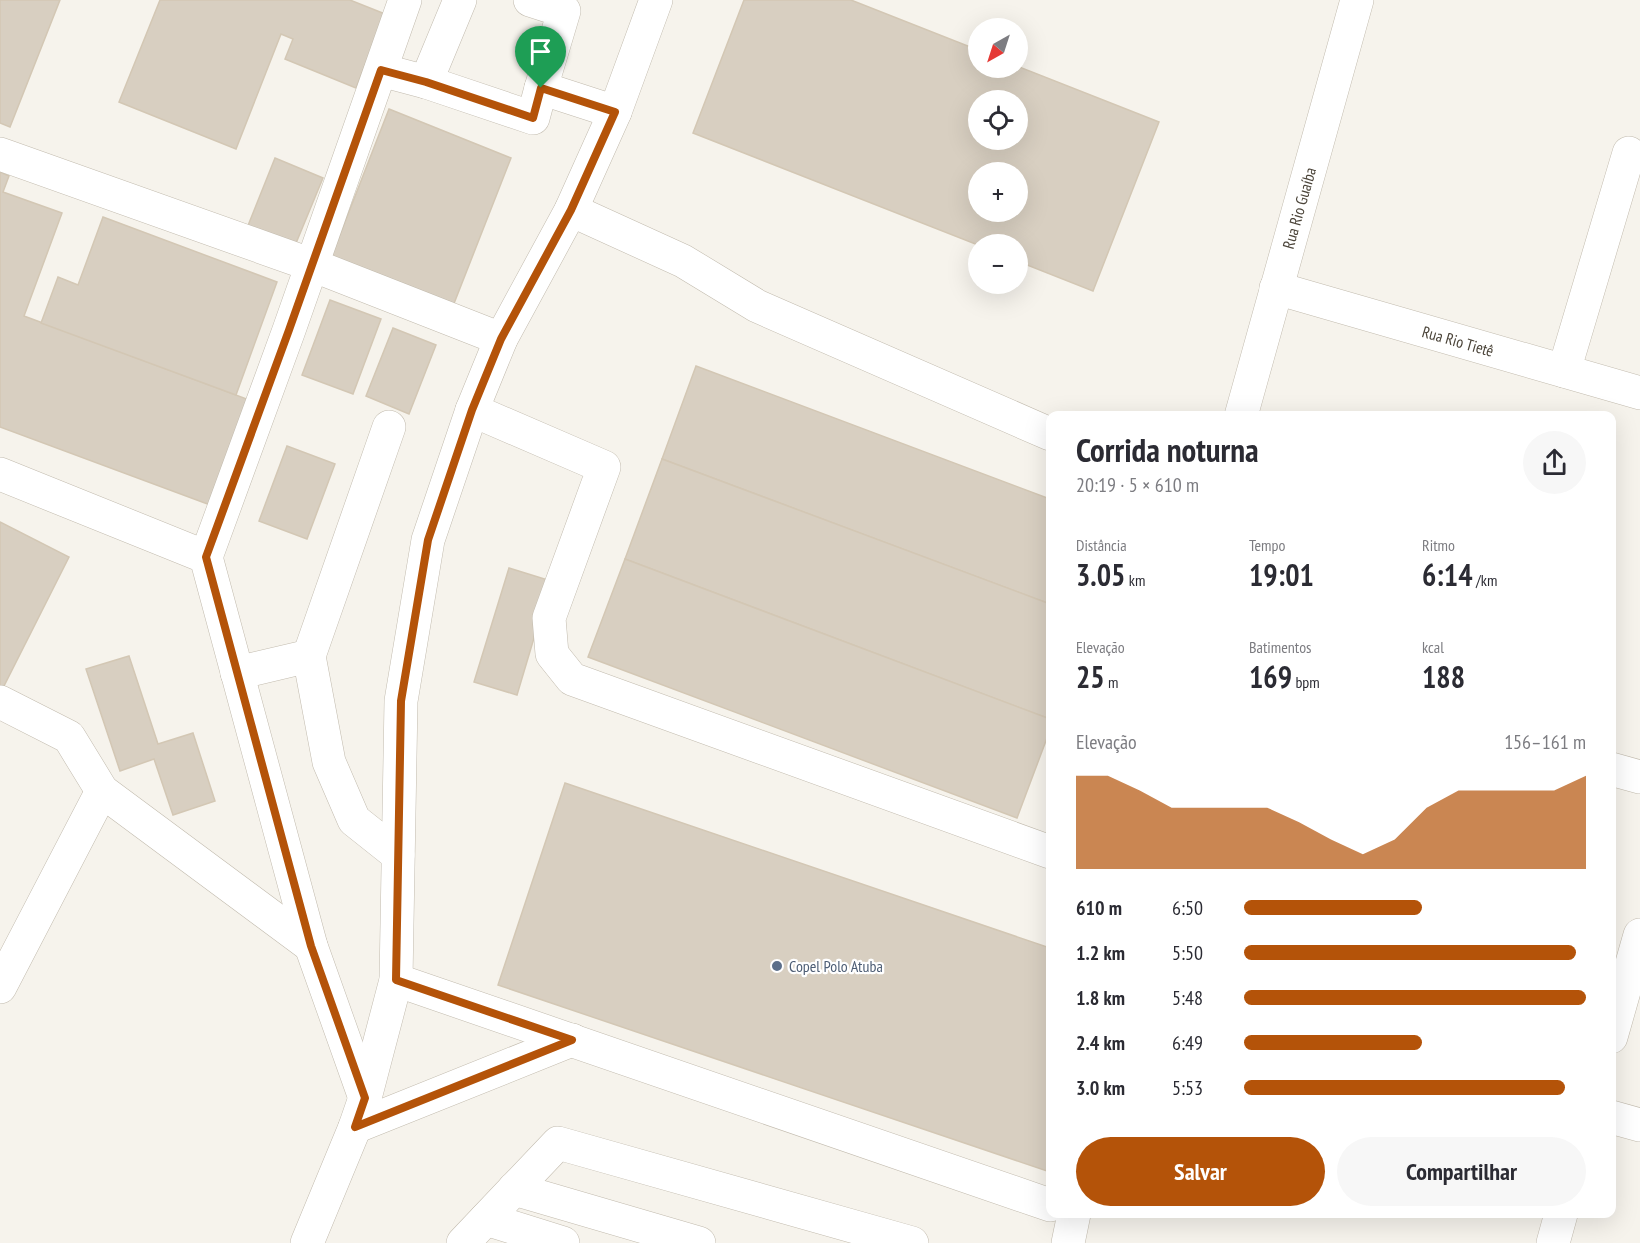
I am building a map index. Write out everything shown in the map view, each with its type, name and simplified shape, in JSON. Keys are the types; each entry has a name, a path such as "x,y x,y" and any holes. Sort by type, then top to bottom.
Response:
{"street":[{"path":"360,1112 311,946 206,557 405,0"},
{"path":"426,82 460,0"},
{"path":"381,70 426,82 533,118 564,11 530,0"},
{"path":"307,1243 360,1112 396,980 401,701 428,540 472,410 501,339 571,210 615,112 656,0"},
{"name":"Rua Rio Guaíba","path":"1242,411 1357,0"},
{"path":"541,88 615,112"},
{"path":"1564,371 1629,153"},
{"path":"0,154 312,265 501,339"},
{"path":"571,210 683,261 757,306 1046,432"},
{"name":"Rua Rio Tietê","path":"1276,288 1640,393"},
{"path":"472,410 604,467 549,618 552,654 572,679 1046,851"},
{"path":"389,427 309,656 329,762 354,820 398,855"},
{"path":"0,474 206,557"},
{"path":"237,673 309,656"},
{"path":"0,702 69,737 102,791 311,946"},
{"path":"1616,770 1640,777"},
{"path":"0,987 102,791"},
{"path":"1616,1019 1640,935"},
{"path":"396,980 1046,1204"},
{"path":"360,1112 572,1040"},
{"path":"1616,1118 1640,1125"},
{"path":"463,1243 558,1143 912,1243"},
{"path":"514,1189 699,1243"},
{"path":"1068,1243 1073,1218"},
{"path":"1553,1243 1560,1218"},
{"path":"486,1219 563,1243"}],"building":[{"path":"0,0 60,0 10,127 0,123"},
{"path":"160,0 350,0 385,14 356,88 285,59 293,39 281,34 236,149 119,102"},
{"path":"744,0 851,0 968,46 968,78 1028,78 1028,70 1159,122 1093,291 1028,265 1028,234 968,234 968,241 693,133"},
{"path":"389,109 511,158 453,306 331,258"},
{"path":"275,158 323,178 294,248 247,228"},
{"path":"0,172 9,176 3,192 62,213 24,316 260,404 221,509 0,427"},
{"path":"103,217 277,282 236,395 41,323 58,277 78,285"},
{"path":"330,300 381,319 353,394 302,375"},
{"path":"393,328 436,345 409,414 366,396"},
{"path":"696,366 1046,497 1046,603 662,459"},
{"path":"287,446 335,464 307,539 259,521"},
{"path":"662,459 1046,603 1046,717 625,559"},
{"path":"0,522 69,557 0,694"},
{"path":"625,559 1046,717 1046,741 1017,818 588,657"},
{"path":"509,568 551,581 517,695 474,682"},
{"path":"129,656 158,744 193,733 215,801 173,815 154,759 120,771 86,669"},
{"name":"Copel Polo Atuba","path":"565,783 1046,947 1046,1171 498,985"}],"place":[{"name":"Copel Polo Atuba","path":"777,966"}],"route":[{"path":"381,70 426,82 533,118 541,88 615,112 571,210 501,339 472,410 428,540 401,701 396,980 572,1040 355,1127 365,1098 311,946 206,557 381,70"}]}
